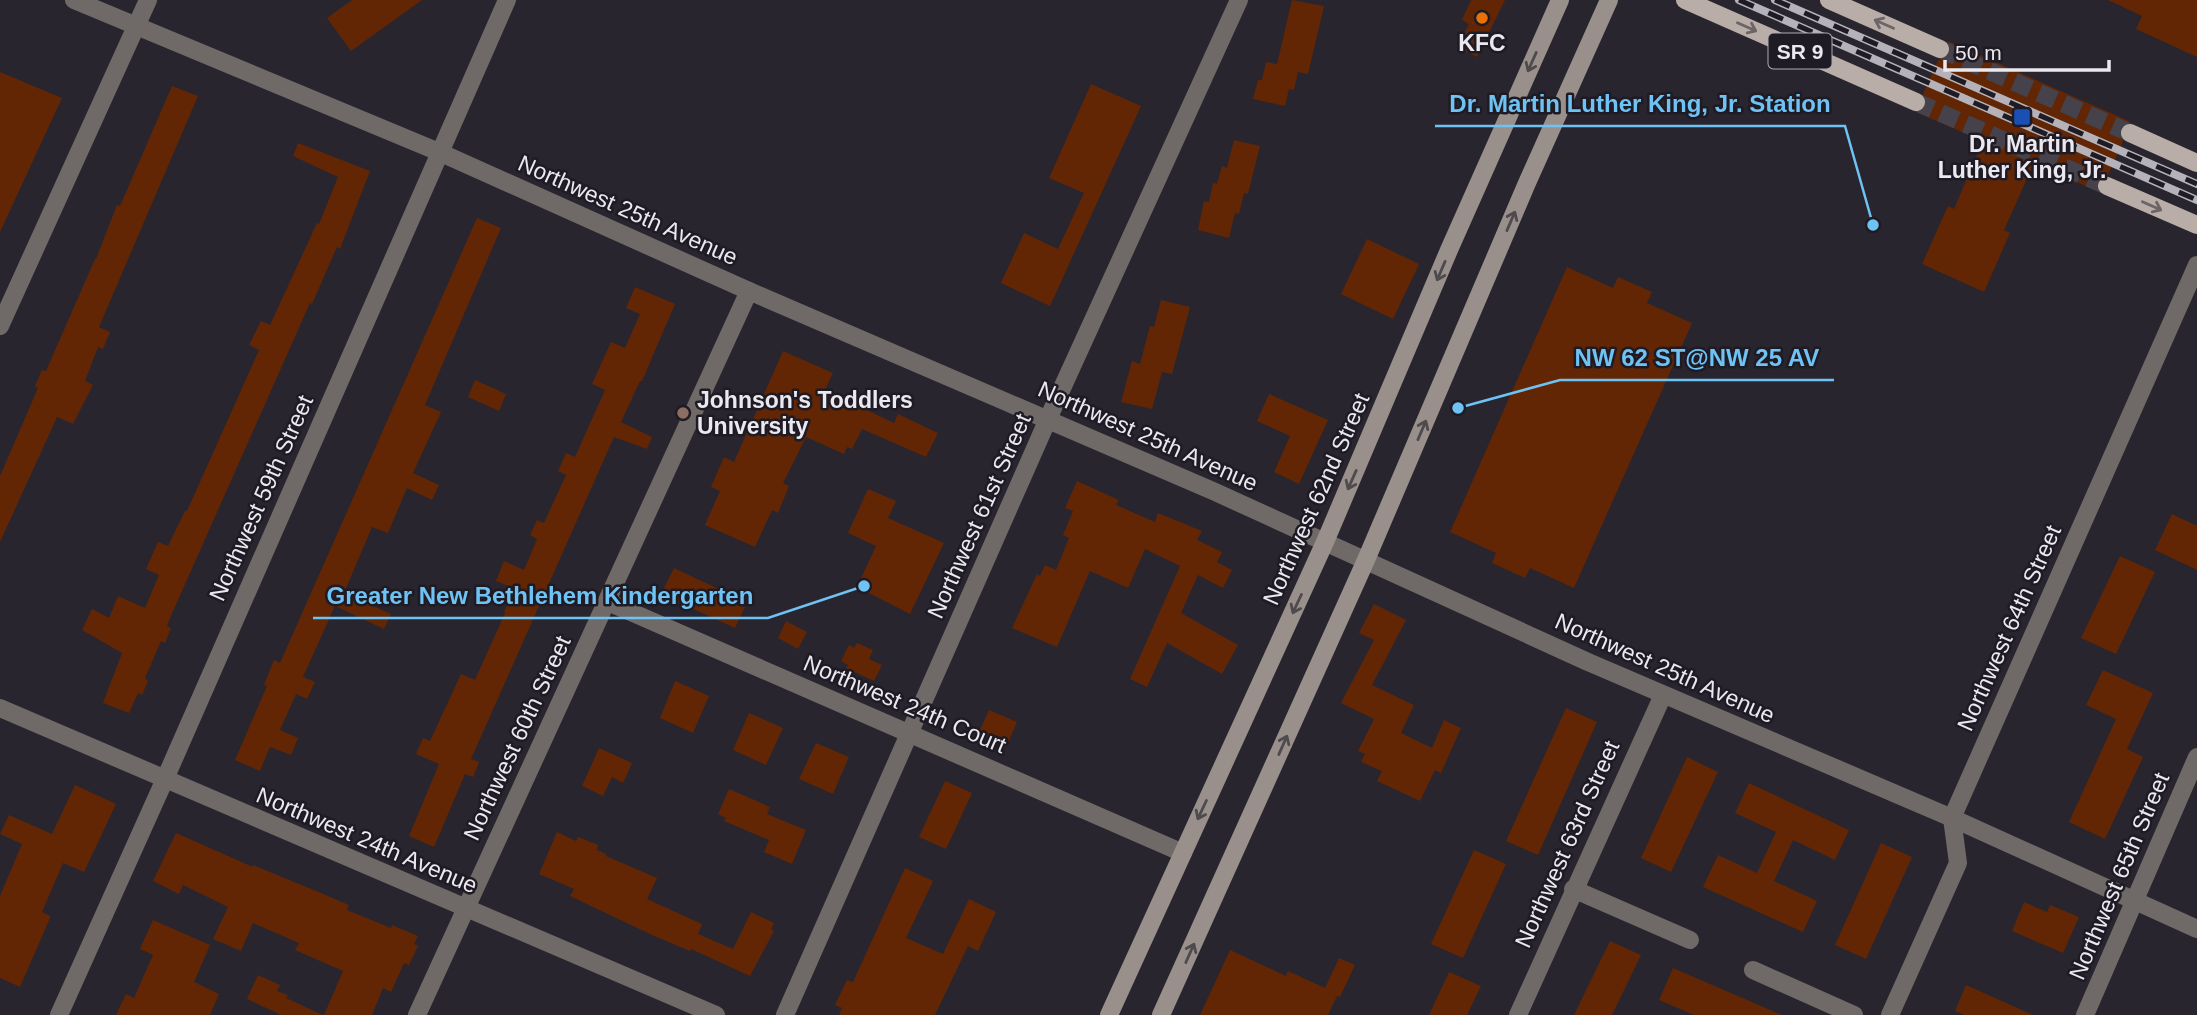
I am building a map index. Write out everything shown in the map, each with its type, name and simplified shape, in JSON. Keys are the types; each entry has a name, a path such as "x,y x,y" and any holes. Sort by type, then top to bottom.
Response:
{"main road":[{"name":"Northwest 62nd Street","path":"1109,1015 1325,541 1449,250 1560,0"},
{"path":"1161,1015 1366,560 1522,195 1609,0"},
{"name":"SR 9","path":"1685,0 1916,102"},
{"name":"SR 9","path":"1829,0 1940,49"},
{"path":"2130,133 2197,163"},
{"path":"2108,186 2197,225"}],"street":[{"name":"Northwest 25th Avenue","path":"74,0 439,152 749,291 1325,541 1663,695 1952,818 2197,929"},
{"path":"0,326 148,0"},
{"name":"Northwest 59th Street","path":"59,1015 507,0"},
{"name":"Northwest 61st Street","path":"785,1015 1048,419 1239,0"},
{"name":"Northwest 64th Street","path":"1952,818 2197,265"},
{"name":"Northwest 60th Street","path":"417,1015 749,291"},
{"name":"Northwest 24th Court","path":"608,602 1183,853"},
{"name":"Northwest 63rd Street","path":"1518,1015 1663,695"},
{"name":"Northwest 24th Avenue","path":"0,708 716,1015"},
{"name":"Northwest 65th Street","path":"2085,1015 2197,757"},
{"path":"1890,1015 1958,863 1952,818"},
{"path":"1573,889 1690,940"},
{"path":"1753,970 1854,1015"}],"building":[{"path":"352,0 422,0 351,51 327,18"},
{"path":"1292,0 1324,6 1308,74 1298,72 1294,90 1289,89 1285,106 1253,99 1258,80 1262,80 1266,62 1277,64"},
{"path":"1471,0 1505,0 1477,57 1457,47 1469,24 1462,20"},
{"path":"2108,0 2197,0 2197,57 2136,29 2142,16"},
{"path":"1948,41 2131,122 2124,123 2120,128 2119,135 2123,141 2108,175 2097,181 2097,191 2034,163 2004,230 2010,233 1984,292 1922,264 1948,206 1954,209 1983,141 1918,113 1927,106 1923,94 1938,60 1946,59 1951,53"},
{"path":"0,72 62,98 0,232"},
{"path":"1091,84 1141,106 1050,306 1001,283 1024,233 1058,249 1084,193 1049,178"},
{"path":"172,86 198,96 99,327 110,332 103,349 98,347 85,381 93,385 73,424 57,417 0,542 0,476 38,388 35,386 42,370 46,371 117,205 120,206"},
{"path":"1234,140 1260,146 1248,194 1244,193 1239,214 1235,213 1229,238 1198,230 1204,201 1209,202 1213,183 1217,184 1222,166 1227,168"},
{"path":"298,143 370,171 340,249 337,247 312,304 310,303 170,618 167,626 171,628 165,643 161,641 145,678 148,681 142,695 138,693 129,713 103,703 122,653 82,630 92,609 109,618 118,596 145,608 159,575 146,569 158,542 168,546 187,511 259,350 249,345 261,321 270,325 317,223 319,224 338,177 293,156"},
{"path":"477,218 501,228 425,405 441,412 413,473 439,485 432,500 407,488 388,533 372,527 344,593 391,614 384,629 335,606 303,677 315,682 307,699 296,694 280,730 298,738 291,755 270,747 260,771 235,760 267,686 264,685 274,660 280,663"},
{"path":"1367,239 1419,264 1393,319 1341,294"},
{"path":"1567,267 1613,288 1618,277 1652,292 1647,303 1692,323 1574,588 1530,568 1525,578 1492,563 1496,553 1450,532"},
{"path":"635,287 675,304 621,422 652,437 647,449 614,437 471,759 479,762 473,777 465,774 434,847 409,836 439,764 416,754 423,738 430,741 461,674 475,680 512,594 513,588 496,581 504,561 524,570 537,539 530,535 537,520 544,523 566,475 558,471 566,453 575,457 605,390 592,384 611,342 625,348 640,314 626,308"},
{"path":"1161,300 1190,307 1172,374 1162,372 1152,409 1121,402 1132,361 1140,364 1150,326 1154,327"},
{"path":"783,351 833,373 825,390 894,423 898,414 938,433 926,457 862,429 852,449 847,447 844,454 806,437 783,483 789,486 778,513 772,510 755,547 705,525 720,491 711,487 724,457 734,462"},
{"path":"475,380 506,394 499,411 468,397"},
{"path":"1269,394 1328,420 1299,484 1274,472 1290,436 1257,421"},
{"path":"1077,481 1119,500 1116,505 1155,522 1158,513 1202,531 1197,540 1222,552 1217,562 1232,570 1223,588 1198,575 1181,613 1238,645 1222,674 1167,643 1147,687 1130,679 1180,566 1145,549 1128,588 1090,571 1057,647 1012,628 1037,574 1040,576 1045,565 1056,570 1069,538 1063,535 1073,511 1065,508"},
{"path":"868,489 896,501 888,518 944,543 910,614 857,587 876,546 848,533"},
{"path":"2172,514 2197,526 2197,570 2155,550"},
{"path":"2120,556 2155,572 2116,654 2081,638"},
{"path":"674,568 742,600 740,605 745,607 735,628 661,594"},
{"path":"1374,604 1406,620 1372,685 1414,705 1401,733 1432,748 1444,720 1461,728 1441,773 1435,770 1420,801 1377,781 1382,771 1361,762 1365,754 1358,751 1374,719 1341,703 1374,640 1359,633"},
{"path":"786,621 807,632 798,649 778,638"},
{"path":"857,643 873,650 869,659 882,665 874,681 846,668 848,665 841,661 849,645 854,648"},
{"path":"2103,670 2153,693 2127,749 2143,757 2105,839 2069,822 2116,719 2086,705"},
{"path":"675,681 709,696 693,733 660,718"},
{"path":"1566,708 1597,722 1538,855 1506,841"},
{"path":"989,710 1017,722 1006,747 978,734"},
{"path":"749,713 783,728 766,765 733,750"},
{"path":"816,743 849,757 833,794 799,779"},
{"path":"599,748 632,763 623,783 612,777 603,796 582,786"},
{"path":"1687,757 1718,772 1671,872 1641,858"},
{"path":"945,781 972,793 946,849 919,837"},
{"path":"1749,783 1849,830 1835,860 1793,840 1774,881 1817,901 1803,932 1703,887 1718,855 1757,873 1776,832 1735,813"},
{"path":"75,785 116,804 84,872 63,863 42,912 50,918 20,987 0,978 0,896 22,844 0,834 9,815 52,834"},
{"path":"729,789 770,807 767,814 806,830 792,864 764,852 769,840 724,821 726,818 718,814"},
{"path":"557,832 576,841 578,837 598,845 597,850 606,856 657,878 647,899 702,924 698,934 733,949 751,912 774,923 771,929 774,931 750,976 691,949 690,951 652,935 570,896 574,889 539,874"},
{"path":"176,833 349,905 347,910 418,936 414,944 418,946 409,965 404,963 391,992 383,988 372,1015 324,1015 343,971 295,950 299,943 253,923 241,951 213,939 228,907 183,885 179,894 153,881"},
{"path":"1881,843 1912,857 1866,959 1835,945"},
{"path":"1474,850 1506,864 1463,958 1431,944"},
{"path":"905,868 933,881 906,938 943,954 969,899 996,912 978,951 968,946 935,1015 839,1015 842,1008 835,1005 847,980 853,982"},
{"path":"2024,902 2047,912 2050,905 2079,917 2063,953 2012,931"},
{"path":"153,920 210,945 194,982 219,994 210,1015 116,1015 126,994 134,998 153,955 140,949"},
{"path":"1610,941 1641,955 1612,1015 1574,1015"},
{"path":"1230,950 1286,976 1288,971 1325,988 1339,958 1355,965 1328,1015 1200,1015"},
{"path":"1673,968 1782,1015 1694,1015 1659,1000"},
{"path":"1449,972 1481,986 1467,1015 1429,1015"},
{"path":"258,975 280,985 277,991 288,995 286,998 323,1015 281,1015 247,999"},
{"path":"1966,985 2033,1015 1964,1015 1955,1011"}],"tunnel":[{"path":"1940,49 2130,133"},
{"path":"1916,102 2107,186"}],"railway":[{"path":"1739,0 2197,200"},
{"path":"1775,0 2197,184"}],"place":[{"name":"KFC","path":"1482,18"},
{"name":"Dr. Martin Luther King, Jr.","path":"2022,117"},
{"name":"Dr. Martin Luther King, Jr. Station","path":"1873,225"},
{"name":"NW 62 ST@NW 25 AV","path":"1458,408"},
{"name":"Johnson's Toddlers University","path":"683,413"},
{"name":"Greater New Bethlehem Kindergarten","path":"864,586"}]}
